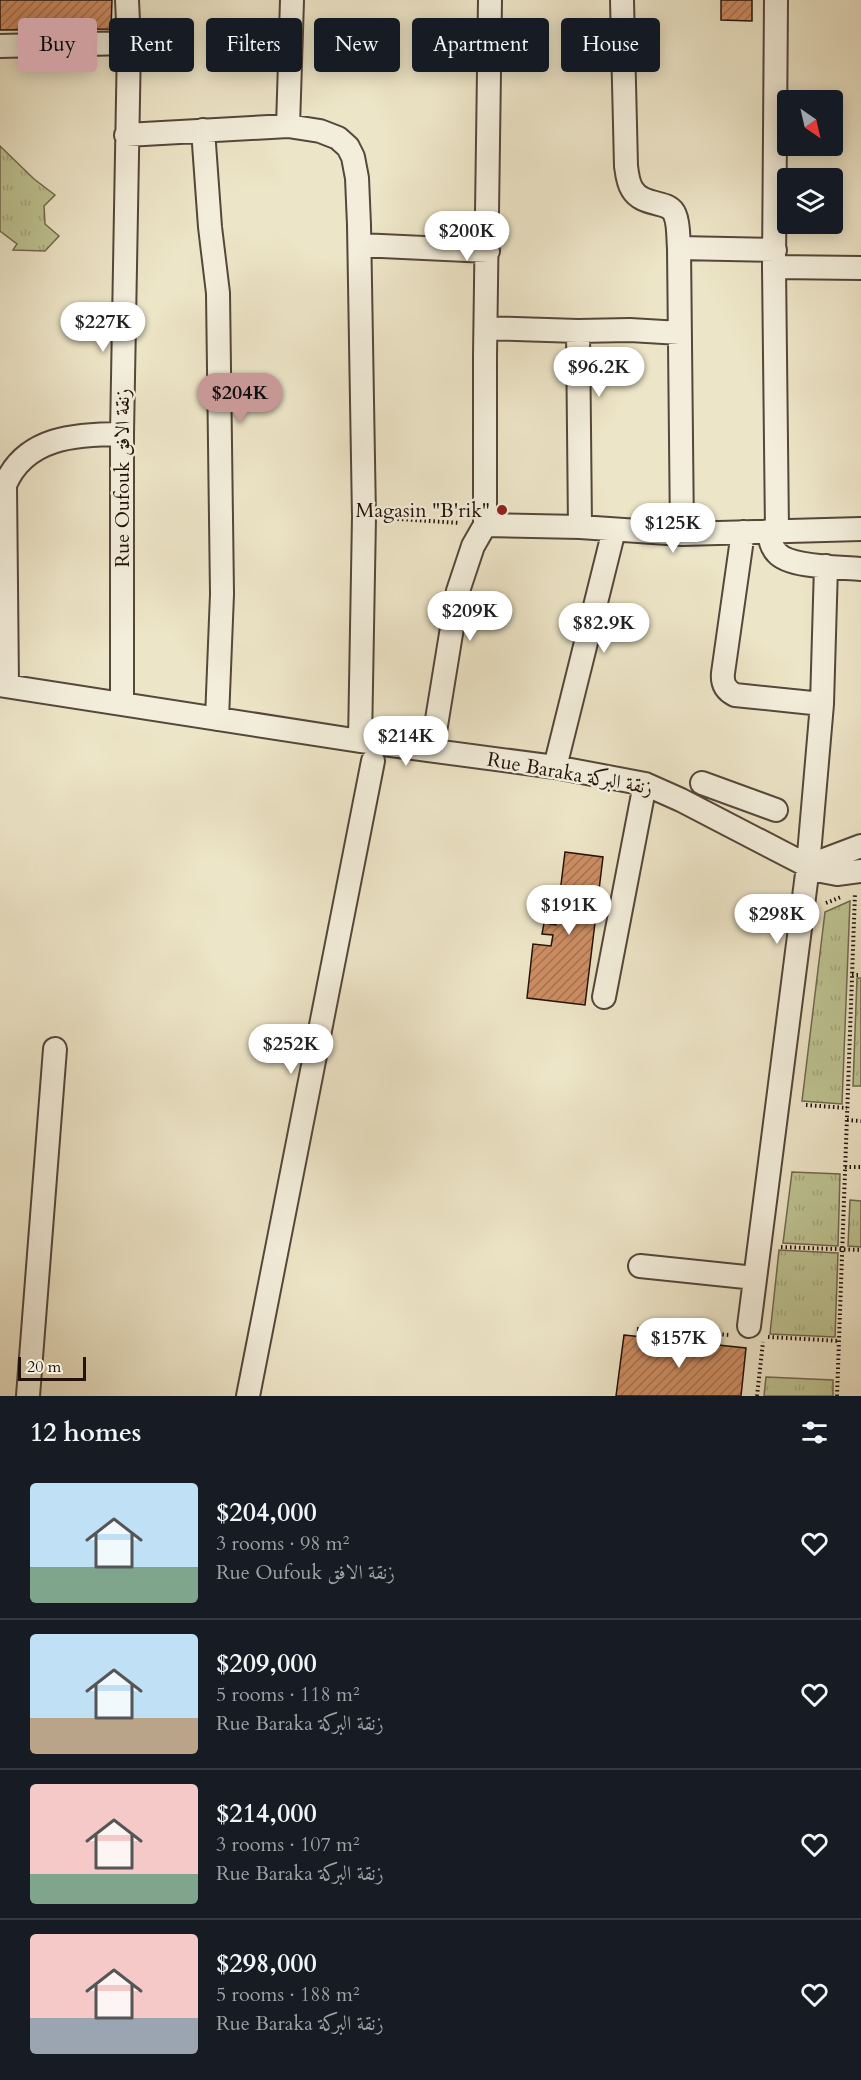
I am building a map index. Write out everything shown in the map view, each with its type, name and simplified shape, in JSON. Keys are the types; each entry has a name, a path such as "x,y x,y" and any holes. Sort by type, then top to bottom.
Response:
{"street":[{"name":"Rue Oufouk زنقة الافق","path":"127,0 128,18"},
{"path":"288,126 292,0"},
{"path":"432,750 458,591 473,546 485,525 490,0"},
{"path":"622,0 626,166 630,186 643,201 662,204 671,208 675,213 679,248 682,534"},
{"path":"776,0 773,548 783,558 796,563 861,569"},
{"path":"0,46 109,43"},
{"name":"Rue Oufouk زنقة الافق","path":"122,704 122,434 128,72"},
{"path":"126,135 288,126 320,131 338,138 348,147 353,157 357,178 360,245 364,517 360,741"},
{"path":"203,130 218,293 222,594 217,719"},
{"path":"360,245 488,251"},
{"path":"679,248 861,268"},
{"path":"487,328 680,333"},
{"path":"578,331 580,527"},
{"path":"3,686 5,485 11,472 24,456 45,444 87,434 122,434"},
{"path":"485,525 580,527 682,534 861,529"},
{"path":"555,767 614,531"},
{"path":"743,532 723,683 730,692 735,694 822,704"},
{"path":"748,1326 808,866 822,704 826,566"},
{"name":"Rue Baraka زنقة البركة","path":"3,686 360,741 555,767 645,784 663,791 808,866 826,874 837,874 858,881"},
{"path":"248,1396 373,761"},
{"path":"702,783 776,810"},
{"path":"604,997 645,784"},
{"path":"726,823 736,795"},
{"path":"808,866 861,846"},
{"path":"28,1396 55,1049"},
{"path":"640,1266 755,1278"}],"path":[{"path":"364,517 485,525"},
{"path":"837,1396 852,975 858,881"},
{"path":"852,975 861,975"},
{"path":"806,1105 847,1108"},
{"path":"847,1120 861,1121"},
{"path":"845,1167 861,1167"},
{"path":"774,1247 861,1250"}],"green space":[{"path":"0,146 34,179 55,195 44,206 45,224 59,236 45,251 13,250 17,244 0,231"},
{"path":"850,901 842,1104 802,1101 825,912"},
{"path":"857,978 861,978 861,1086 853,1086"},
{"path":"792,1172 840,1174 838,1246 783,1243"},
{"path":"850,1200 861,1201 861,1247 848,1246"},
{"path":"779,1250 838,1253 835,1337 770,1334"},
{"path":"766,1377 833,1380 833,1396 764,1396"}],"building":[{"path":"0,0 112,0 109,29 97,29 97,18 18,18 18,30 0,30"},
{"path":"721,0 752,0 752,21 721,20"},
{"path":"565,852 603,857 585,1005 527,998 533,944 551,946 553,935 542,934 544,923 556,925"},
{"path":"624,1335 746,1348 741,1396 616,1396"}],"place":[{"name":"Magasin \"B'rik\"","path":"502,510"}]}
